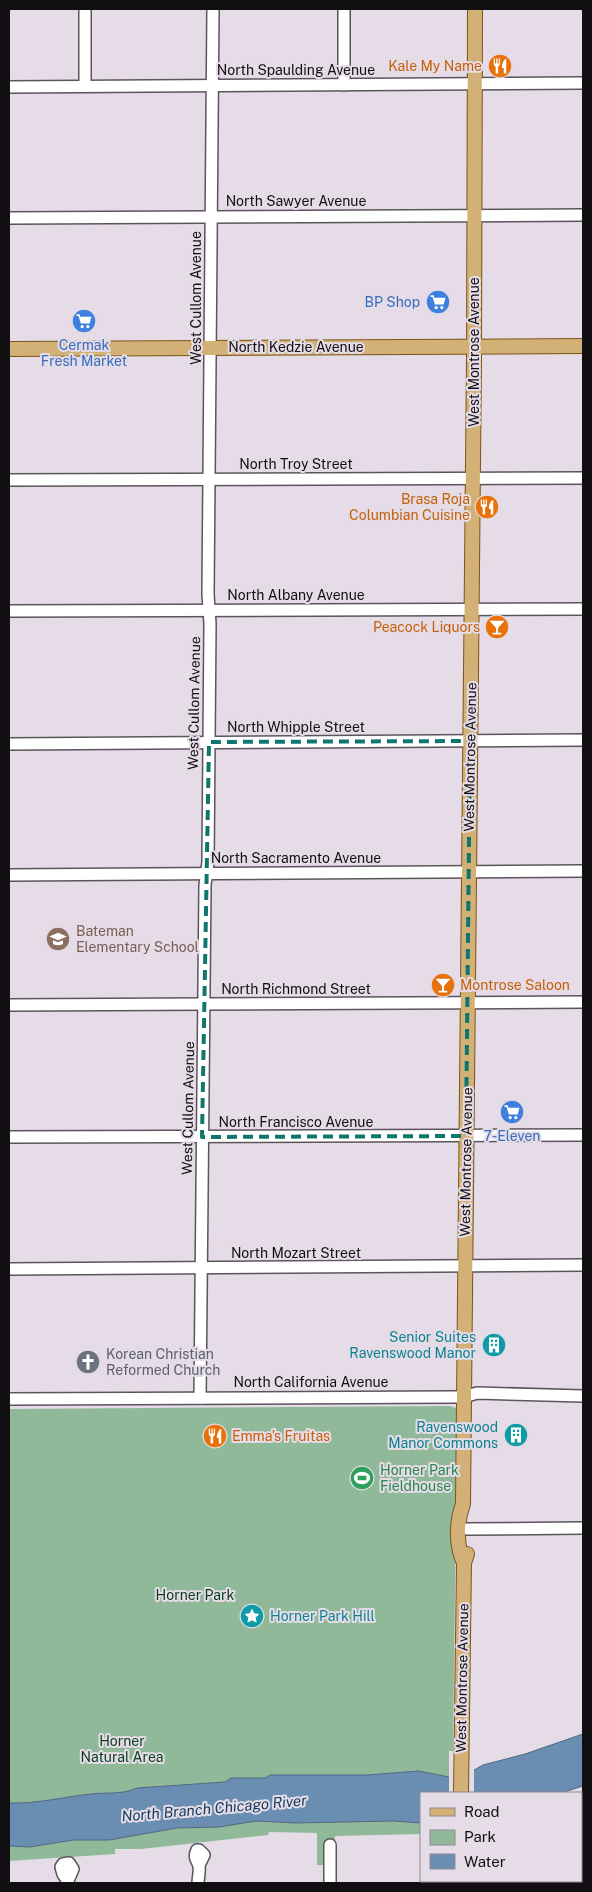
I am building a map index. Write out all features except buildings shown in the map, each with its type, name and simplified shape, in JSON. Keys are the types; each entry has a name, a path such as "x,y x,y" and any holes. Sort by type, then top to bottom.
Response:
{"main road":[{"name":"West Montrose Avenue","path":"464,1564 459,1551 459,1515 463,1504 472,609 475,9"},
{"name":"North Kedzie Avenue","path":"9,349 583,346"},
{"name":"West Montrose Avenue","path":"461,1792 464,1564 470,1527 463,1504"}],"street":[{"path":"84,9 85,86"},
{"name":"West Cullom Avenue","path":"200,1398 202,1137 209,742 213,9"},
{"path":"344,9 344,85"},
{"name":"North Spaulding Avenue","path":"9,87 583,83"},
{"name":"North Sawyer Avenue","path":"9,218 583,215"},
{"name":"North Troy Street","path":"9,480 583,478"},
{"name":"North Albany Avenue","path":"9,612 583,609"},
{"name":"North Whipple Street","path":"9,744 583,740"},
{"name":"North Sacramento Avenue","path":"9,875 583,871"},
{"name":"North Richmond Street","path":"9,1005 583,1002"},
{"name":"North Francisco Avenue","path":"9,1137 583,1135"},
{"name":"North Mozart Street","path":"9,1269 583,1265"},
{"name":"North California Avenue","path":"9,1399 464,1397 477,1393 583,1396"},
{"path":"470,1527 583,1528"},
{"path":"330,1845 330,1883"},
{"path":"198,1883 199,1865"}],"highlighted area":[{"path":"470,741 466,1136 202,1137 209,742"}],"green space":[{"name":"Horner Park","path":"450,1406 456,1408 457,1418 453,1751 449,1751 449,1777 419,1771 367,1775 270,1775 266,1778 231,1778 225,1782 137,1788 120,1792 9,1803 9,1409"},
{"path":"256,1821 296,1823 393,1821 420,1823 420,1834 335,1836 335,1845 324,1865 317,1865 317,1833 269,1832 268,1835 141,1849 115,1849 115,1854 9,1861 9,1846 30,1847 73,1840 109,1840 177,1828"}],"water":[{"name":"North Branch Chicago River","path":"583,1734 583,1786 564,1792 420,1792 420,1823 393,1821 296,1823 256,1821 219,1827 177,1828 109,1840 73,1840 30,1847 9,1846 9,1803 120,1792 137,1788 225,1782 231,1778 265,1778 270,1775 367,1775 419,1771 449,1777 467,1774 483,1765 525,1754"}],"pier":[{"path":"474,1767 474,1792 449,1792 449,1775"}],"place":[{"name":"Kale My Name","path":"500,66"},
{"name":"BP Shop","path":"438,302"},
{"name":"Cermak Fresh Market","path":"84,321"},
{"name":"Brasa Roja Columbian Cuisine","path":"487,507"},
{"name":"Peacock Liquors","path":"497,627"},
{"name":"Bateman Elementary School","path":"58,939"},
{"name":"Montrose Saloon","path":"443,985"},
{"name":"7-Eleven","path":"512,1112"},
{"name":"Senior Suites Ravenswood Manor","path":"494,1345"},
{"name":"Korean Christian Reformed Church","path":"88,1362"},
{"name":"Ravenswood Manor Commons","path":"516,1435"},
{"name":"Emma's Fruitas","path":"215,1436"},
{"name":"Horner Park Fieldhouse","path":"362,1478"},
{"name":"Horner Park Hill","path":"252,1616"}],"park label":[{"name":"Horner Natural Area","path":"122,1749"}]}
